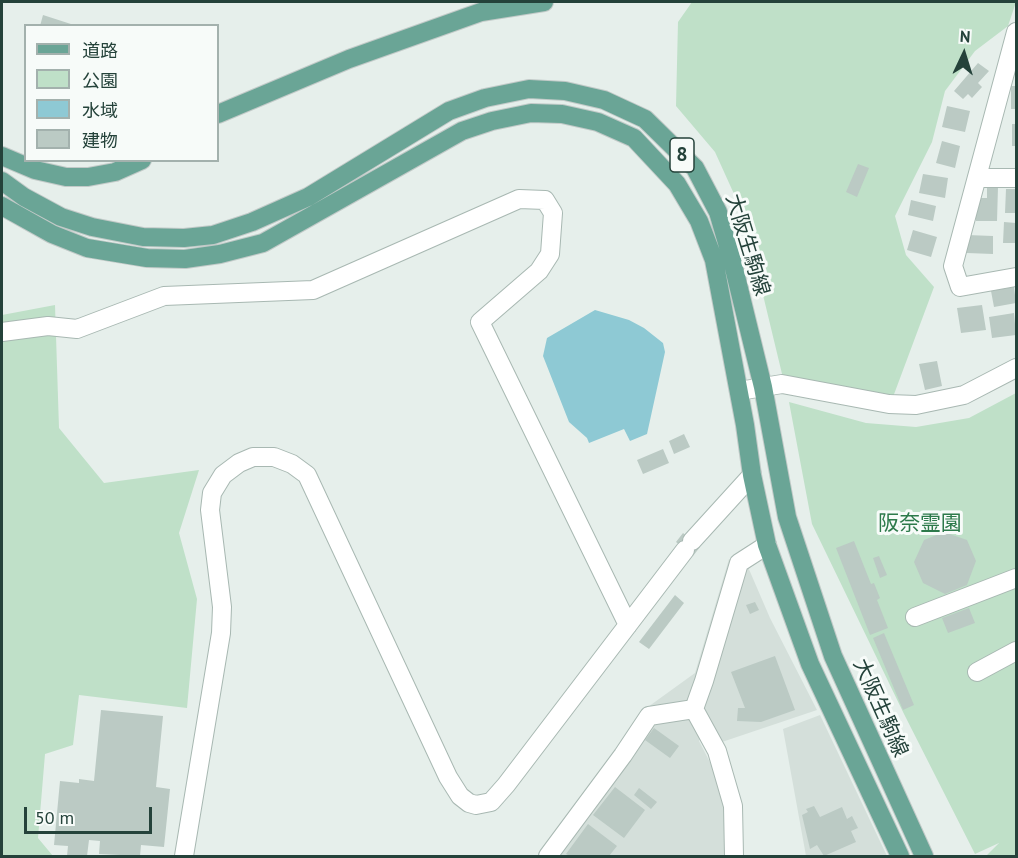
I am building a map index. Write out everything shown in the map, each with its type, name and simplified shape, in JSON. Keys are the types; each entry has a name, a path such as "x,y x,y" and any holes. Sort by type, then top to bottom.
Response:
{"main road":[{"path":"219,114 349,60 481,12 544,2"},
{"name":"大阪生駒線","path":"2,181 24,197 61,217 92,227 143,237 184,238 213,235 252,222 308,197 450,111 485,98 529,89 565,91 604,100 645,119 695,168 718,212 763,387 787,517 833,656 924,856"},
{"name":"大阪生駒線","path":"2,206 52,234 87,248 147,258 185,259 220,254 263,243 462,131 482,124 531,114 562,114 598,122 634,138 677,184 699,220 714,260 739,391 752,475 767,545 810,664 900,856"},
{"path":"2,156 35,170 66,177 88,177 115,172 138,162"},
{"path":"745,425 770,421"}],"street":[{"path":"1017,32 1010,80 978,178 953,266 960,287 1017,277"},
{"path":"978,178 1017,178"},
{"path":"2,332 48,326 77,330 164,296 313,290 519,198 544,200 553,213 550,255 539,271 480,322 628,625"},
{"path":"739,391 782,384 888,404 916,405 964,395 1017,368"},
{"path":"184,856 221,633 222,607 210,510 212,493 223,475 239,463 253,457 274,456 292,464 307,475 448,777 460,796 476,806 491,802 506,785 689,546 752,475"},
{"path":"734,856 733,806 717,751 694,709 739,563 767,545"},
{"path":"915,617 1017,578"},
{"path":"977,672 1017,651"},
{"path":"548,856 649,716 694,709"}],"shaded area":[{"path":"729,559 748,567 770,618 817,710 722,742 702,734 699,741 716,774 724,800 726,819 724,856 538,856 618,751 641,712 695,673"},
{"path":"820,715 887,856 806,856 783,729"}],"green space":[{"path":"692,2 1016,2 1008,26 975,51 945,91 932,142 895,216 906,255 934,287 893,397 783,378 744,216 715,152 676,106 678,22"},
{"path":"55,305 59,428 104,483 199,470 179,533 197,599 187,708 79,695 73,745 45,754 38,838 53,856 2,856 2,315"},
{"name":"阪奈霊園","path":"1016,393 1016,856 986,856 999,843 975,854 812,524 789,402 866,423 916,427 969,418"}],"water":[{"path":"595,310 629,320 663,343 665,352 647,434 630,441 624,429 589,443 587,438 569,422 543,356 547,338"}],"building":[{"path":"43,15 71,24 41,24"},
{"path":"978,63 989,71 978,83 982,87 972,98 968,94 963,99 954,91"},
{"path":"1011,86 1016,86 1016,109 1011,109"},
{"path":"947,106 970,111 965,132 942,127"},
{"path":"1012,124 1016,124 1016,146 1012,146"},
{"path":"942,141 960,146 955,168 936,163"},
{"path":"858,164 869,168 857,197 846,192"},
{"path":"923,174 948,178 945,198 919,193"},
{"path":"987,187 998,187 997,221 976,221 976,198 987,198"},
{"path":"1006,189 1016,189 1016,213 1005,213"},
{"path":"911,200 936,206 933,221 908,215"},
{"path":"1004,222 1016,223 1016,243 1003,243"},
{"path":"913,230 937,237 931,257 907,250"},
{"path":"967,235 993,236 993,254 967,253"},
{"path":"1014,287 1016,303 994,307 991,291"},
{"path":"982,305 986,330 961,333 957,308"},
{"path":"1014,313 1016,335 992,338 989,317"},
{"path":"937,361 942,386 925,390 919,364"},
{"path":"684,434 690,447 674,454 669,441"},
{"path":"663,449 669,463 643,474 637,460"},
{"path":"944,532 967,540 976,561 967,585 945,594 923,583 914,562 924,540"},
{"path":"683,533 700,547 693,556 676,542"},
{"path":"854,541 871,584 874,583 880,598 877,600 888,628 870,635 836,548"},
{"path":"879,556 887,575 880,578 873,558"},
{"path":"675,595 684,603 649,649 639,642"},
{"path":"755,602 759,610 750,614 746,605"},
{"path":"969,608 975,623 948,633 942,618"},
{"path":"884,633 914,705 903,710 873,638"},
{"path":"775,656 795,710 761,722 737,721 738,708 745,708 731,672"},
{"path":"101,710 163,716 156,787 170,789 164,847 141,845 140,856 99,854 100,841 89,840 87,856 67,856 68,846 54,845 60,781 79,783 79,779 94,781"},
{"path":"654,728 679,746 670,758 645,740"},
{"path":"615,787 645,810 624,838 593,815"},
{"path":"639,788 657,802 651,809 634,795"},
{"path":"814,806 820,817 842,807 847,819 852,816 858,828 851,831 856,842 824,856 817,845 810,849 802,815 808,812 806,809"},
{"path":"588,824 617,846 609,856 570,856 566,854"}]}
